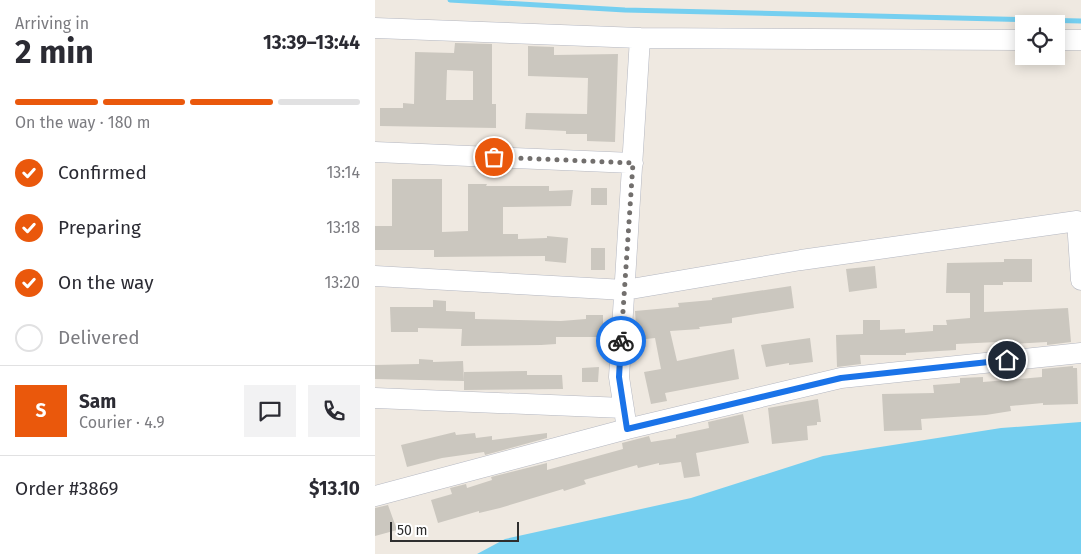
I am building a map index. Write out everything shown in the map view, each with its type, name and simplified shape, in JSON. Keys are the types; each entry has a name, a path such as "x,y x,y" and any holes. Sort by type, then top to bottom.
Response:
{"street":[{"path":"375,28 640,38 1015,40"},
{"path":"627,429 619,377 640,38"},
{"path":"1065,40 1081,40"},
{"path":"375,152 633,163"},
{"path":"375,276 625,290 801,260 1077,221 1081,280"},
{"path":"375,496 627,429 841,378 1081,352"},
{"path":"375,398 624,408"}],"water":[{"path":"1081,422 1081,554 477,554 505,539 691,498 823,456 1001,428"}],"building":[{"path":"455,43 492,44 492,104 496,104 496,128 380,126 380,108 403,108 403,103 414,104 415,52 454,53","holes":["447,70 473,71 473,100 446,100"]},
{"path":"528,46 554,47 554,55 618,54 615,142 587,141 587,134 566,134 566,131 525,129 526,113 587,114 588,78 528,76"},
{"path":"392,179 442,179 442,232 468,231 468,184 487,184 486,186 549,186 549,191 573,190 571,206 503,207 503,234 518,234 518,239 547,238 547,236 568,238 566,263 545,261 545,256 434,257 434,250 375,250 375,226 392,226"},
{"path":"591,188 607,188 607,205 591,205"},
{"path":"591,248 605,248 605,270 591,270"},
{"path":"1004,259 1032,259 1032,282 1003,282 1003,285 984,285 984,312 1068,308 1071,342 1047,345 1047,342 997,345 997,342 956,344 956,350 906,353 906,355 860,355 861,364 837,367 836,335 863,334 863,320 880,320 880,330 905,329 905,333 933,331 933,325 947,325 946,320 970,318 970,293 946,293 947,263 1004,262"},
{"path":"875,266 877,288 849,292 846,269"},
{"path":"791,286 794,308 732,318 732,323 699,327 700,329 670,331 677,361 734,349 739,379 665,393 667,401 651,404 644,372 661,369 655,338 637,340 635,311 679,307 678,303 712,300 712,298"},
{"path":"433,300 446,301 446,311 475,312 475,319 561,321 586,319 586,315 603,315 603,337 556,337 556,344 541,345 461,346 462,329 418,328 418,332 391,332 390,307 433,307"},
{"path":"810,338 813,362 789,365 789,363 766,367 761,345"},
{"path":"419,359 433,360 433,362 463,361 464,381 375,379 375,365 419,364"},
{"path":"1073,366 1073,368 1077,368 1078,404 1043,405 1043,403 1010,406 1011,411 986,415 921,419 922,430 884,431 882,394 934,393 933,385 960,383 960,378 983,377 983,382 1042,377 1042,369"},
{"path":"599,367 598,382 582,382 582,368"},
{"path":"527,371 527,375 562,375 563,389 464,390 464,372"},
{"path":"818,399 821,422 817,422 817,425 807,426 808,440 772,444 768,408"},
{"path":"743,414 749,443 696,453 700,476 684,478 681,462 659,465 659,463 638,468 637,465 584,480 586,484 564,491 563,489 500,508 479,513 479,511 438,523 431,500 452,494 450,488 466,484 467,488 492,480 491,477 547,463 547,470 623,449 622,443 649,436 651,442 676,438 676,435 709,428 708,422"},
{"path":"455,432 456,435 475,433 476,438 492,436 492,440 547,433 547,438 485,455 484,452 442,458 407,467 401,445"},
{"path":"388,505 397,530 375,536 375,508"}],"waterway":[{"path":"450,0 625,10 1081,21"}],"way so far":[{"path":"494,157 633,163 621,341"}],"route":[{"path":"621,341 619,377 627,429 841,378 1007,360"}]}
